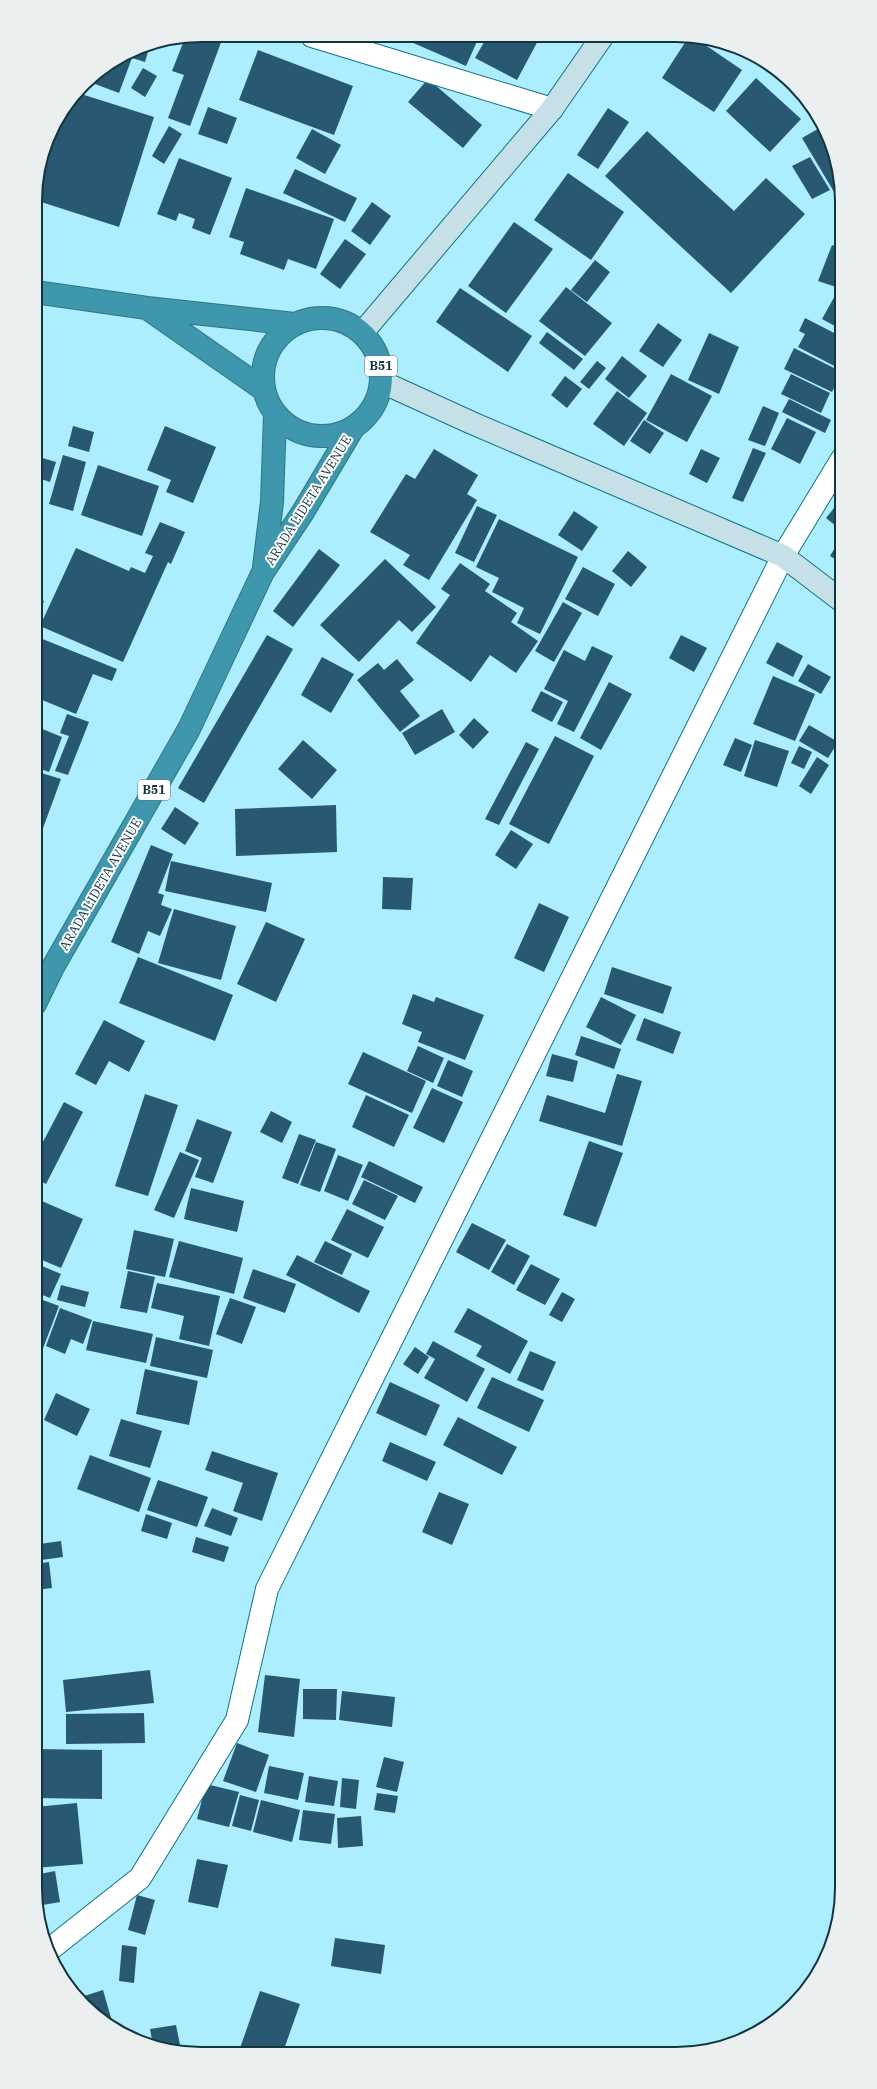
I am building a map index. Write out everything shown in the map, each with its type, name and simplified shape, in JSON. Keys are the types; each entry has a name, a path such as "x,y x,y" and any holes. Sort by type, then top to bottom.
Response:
{"highway":[{"name":"ARADA LIDETA AVENUE","path":"42,293 147,308 295,324 318,318 341,321 362,333 373,347 381,364 382,382 373,408 353,428 303,512 263,572 189,729 53,967 42,990"},
{"name":"ARADA LIDETA AVENUE","path":"147,308 263,389"},
{"name":"ARADA LIDETA AVENUE","path":"263,572 272,502 275,415 263,389 264,359 276,338 295,324"},
{"name":"ARADA LIDETA AVENUE","path":"275,415 299,432 328,436 353,428"}],"street":[{"path":"332,42 552,109"},
{"path":"362,333 552,109 599,42"},
{"path":"382,382 472,423 782,556 835,596"},
{"path":"53,1947 140,1878 237,1720 267,1589 782,556 835,470"}],"building":[{"path":"221,42 190,126 168,118 184,75 172,71 183,43"},
{"path":"411,42 477,42 466,66"},
{"path":"484,42 537,42 517,80 475,58"},
{"path":"685,42 705,45 742,70 714,112 662,78"},
{"path":"258,50 353,86 334,135 239,100"},
{"path":"148,51 145,62 132,58 119,93 93,83 121,63 130,58"},
{"path":"143,68 157,76 145,97 131,88"},
{"path":"756,78 801,119 770,152 726,111"},
{"path":"428,79 482,125 463,148 408,102"},
{"path":"82,94 154,117 119,227 42,202 43,180 50,150 63,121"},
{"path":"208,107 237,118 227,144 198,134"},
{"path":"608,108 629,122 598,169 577,155"},
{"path":"169,126 182,134 164,164 152,156"},
{"path":"312,129 341,145 325,174 296,158"},
{"path":"818,129 830,160 835,194 802,138"},
{"path":"647,131 734,211 766,178 805,214 731,293 605,176"},
{"path":"810,157 830,190 812,199 792,166"},
{"path":"179,158 232,178 210,235 192,228 195,219 179,213 176,221 157,214"},
{"path":"295,169 357,198 345,222 283,193"},
{"path":"568,173 624,212 591,260 534,220"},
{"path":"246,188 334,219 316,269 288,259 284,270 240,254 244,242 229,237"},
{"path":"372,202 391,216 370,245 351,231"},
{"path":"514,222 553,249 506,313 468,286"},
{"path":"345,239 366,254 340,289 320,274"},
{"path":"832,245 835,246 835,287 818,281"},
{"path":"595,260 610,272 587,302 571,290"},
{"path":"566,287 612,323 585,356 539,321"},
{"path":"460,288 532,336 508,372 436,322"},
{"path":"835,296 835,326 822,319"},
{"path":"805,318 835,333 835,366 798,347 805,334 799,331"},
{"path":"658,323 682,340 663,367 639,351"},
{"path":"547,332 583,359 574,370 539,343"},
{"path":"709,333 739,347 719,394 688,380"},
{"path":"794,348 835,368 835,386 832,392 784,369"},
{"path":"622,356 647,376 629,398 605,379"},
{"path":"597,361 606,368 589,389 580,382"},
{"path":"671,374 712,396 687,442 646,420"},
{"path":"791,374 830,393 821,413 781,394"},
{"path":"565,376 582,389 567,408 551,395"},
{"path":"617,391 647,413 624,446 593,424"},
{"path":"789,399 831,420 825,433 782,412"},
{"path":"763,406 779,413 765,446 748,440"},
{"path":"787,418 816,432 800,464 771,449"},
{"path":"644,420 664,433 650,454 630,441"},
{"path":"73,426 94,432 89,452 68,446"},
{"path":"165,426 216,447 193,503 166,492 171,480 147,470"},
{"path":"753,448 766,453 743,502 732,498"},
{"path":"434,449 478,475 467,494 477,500 429,580 403,565 410,555 370,532 406,474 415,479"},
{"path":"701,449 720,458 707,483 689,474"},
{"path":"63,455 86,462 73,511 49,504"},
{"path":"42,458 56,462 50,482 42,479"},
{"path":"98,465 159,486 142,536 81,515"},
{"path":"477,506 497,515 474,562 455,553"},
{"path":"834,508 835,509 835,525 826,518"},
{"path":"574,511 598,527 582,551 558,535"},
{"path":"499,519 578,557 540,634 517,623 524,608 492,592 499,578 476,567"},
{"path":"160,522 185,532 171,564 168,562 123,662 42,627 42,622 76,548 129,571 131,567 145,573 153,556 145,553"},
{"path":"835,548 835,559 830,556"},
{"path":"319,549 340,565 293,627 273,611"},
{"path":"628,551 647,567 631,587 612,571"},
{"path":"385,559 436,607 412,632 399,620 359,662 320,625"},
{"path":"460,563 490,584 485,591 517,613 511,622 538,641 516,673 490,655 471,682 416,643 450,595 441,589"},
{"path":"583,567 615,584 598,616 565,599"},
{"path":"563,602 582,613 554,662 535,651"},
{"path":"267,635 293,649 204,803 178,788"},
{"path":"681,635 707,648 694,672 669,658"},
{"path":"42,639 117,669 112,681 93,674 76,714 42,700"},
{"path":"777,642 803,656 793,677 766,663"},
{"path":"592,646 613,656 574,732 557,724 568,701 544,689 564,650 585,661"},
{"path":"322,657 354,674 331,713 301,695"},
{"path":"397,659 414,680 400,691 420,716 400,732 357,680 378,663 384,670"},
{"path":"808,664 831,677 821,694 798,681"},
{"path":"773,676 815,694 795,741 753,724"},
{"path":"609,682 632,694 601,750 580,738"},
{"path":"541,691 563,702 552,722 531,711"},
{"path":"442,709 455,732 415,755 402,733"},
{"path":"67,714 89,722 68,775 55,771 69,736 60,733"},
{"path":"474,718 489,732 473,749 459,735"},
{"path":"809,725 835,740 835,747 828,758 799,741"},
{"path":"42,729 62,737 49,772 42,770"},
{"path":"555,736 594,756 549,844 509,824"},
{"path":"735,738 752,745 741,772 723,765"},
{"path":"303,740 337,770 312,799 278,769"},
{"path":"755,740 789,751 777,787 744,776"},
{"path":"526,742 539,749 499,825 485,819"},
{"path":"799,746 812,752 804,769 791,763"},
{"path":"817,757 829,765 811,794 799,786"},
{"path":"42,773 61,779 42,831"},
{"path":"336,805 337,852 236,856 235,809"},
{"path":"175,807 199,823 185,845 161,829"},
{"path":"511,830 533,844 516,869 495,855"},
{"path":"151,845 173,854 158,893 164,895 161,905 172,909 160,936 148,931 139,954 111,942"},
{"path":"171,861 272,883 266,912 165,891"},
{"path":"383,877 413,878 411,910 382,909"},
{"path":"539,903 569,917 544,972 514,958"},
{"path":"174,909 236,926 221,980 158,963"},
{"path":"266,922 305,939 276,1002 237,984"},
{"path":"138,957 233,995 215,1041 119,1003"},
{"path":"612,967 672,987 663,1014 604,994"},
{"path":"413,994 434,1002 436,997 484,1015 465,1060 418,1042 422,1032 402,1024"},
{"path":"601,997 636,1015 621,1045 586,1027"},
{"path":"644,1018 681,1032 673,1054 636,1040"},
{"path":"104,1020 145,1041 129,1072 109,1061 96,1085 75,1074"},
{"path":"581,1036 621,1049 614,1069 575,1055"},
{"path":"418,1046 444,1058 433,1083 407,1071"},
{"path":"363,1052 426,1081 412,1113 348,1084"},
{"path":"552,1054 578,1061 573,1082 546,1076"},
{"path":"448,1060 473,1071 462,1097 437,1086"},
{"path":"617,1074 642,1081 622,1146 539,1121 547,1095 605,1113"},
{"path":"432,1088 463,1102 444,1143 413,1128"},
{"path":"145,1094 178,1105 148,1196 115,1186"},
{"path":"366,1095 409,1115 394,1147 352,1127"},
{"path":"64,1102 83,1112 46,1184 42,1182 42,1144"},
{"path":"271,1111 292,1122 282,1143 260,1132"},
{"path":"197,1119 232,1132 213,1183 195,1177 202,1158 185,1151"},
{"path":"299,1134 316,1140 298,1184 282,1178"},
{"path":"589,1141 623,1153 596,1227 563,1215"},
{"path":"316,1142 336,1149 320,1192 300,1185"},
{"path":"180,1152 199,1160 174,1218 154,1210"},
{"path":"338,1155 363,1165 348,1201 324,1191"},
{"path":"369,1161 423,1187 415,1203 361,1177"},
{"path":"364,1180 398,1196 385,1220 352,1204"},
{"path":"191,1188 244,1201 237,1232 184,1219"},
{"path":"42,1201 83,1219 61,1268 42,1260"},
{"path":"347,1209 384,1227 368,1258 331,1240"},
{"path":"472,1223 506,1240 489,1270 456,1252"},
{"path":"134,1230 174,1239 165,1277 126,1269"},
{"path":"179,1241 243,1258 234,1294 169,1277"},
{"path":"325,1241 352,1254 342,1275 314,1262"},
{"path":"507,1244 530,1256 514,1285 491,1272"},
{"path":"297,1255 370,1291 359,1313 286,1275"},
{"path":"531,1264 560,1279 545,1305 516,1290"},
{"path":"42,1266 61,1274 50,1298 42,1295"},
{"path":"253,1269 296,1284 285,1313 243,1298"},
{"path":"128,1271 155,1277 147,1313 120,1308"},
{"path":"157,1283 220,1296 209,1346 179,1339 184,1316 151,1308"},
{"path":"61,1285 89,1292 85,1307 57,1300"},
{"path":"562,1292 575,1299 562,1322 549,1315"},
{"path":"230,1298 256,1307 242,1344 216,1334"},
{"path":"42,1300 59,1306 42,1351"},
{"path":"60,1308 92,1320 83,1344 71,1339 65,1354 46,1346"},
{"path":"468,1308 528,1341 510,1374 476,1356 482,1346 454,1332"},
{"path":"93,1321 153,1334 146,1363 86,1350"},
{"path":"156,1337 213,1350 207,1378 150,1366"},
{"path":"433,1341 485,1369 467,1402 424,1378 435,1359 426,1354"},
{"path":"415,1347 429,1357 418,1374 403,1364"},
{"path":"530,1351 556,1362 543,1391 517,1380"},
{"path":"145,1369 198,1381 189,1425 136,1414"},
{"path":"492,1377 544,1400 529,1432 477,1408"},
{"path":"390,1382 440,1405 426,1436 376,1413"},
{"path":"56,1393 90,1409 77,1436 44,1420"},
{"path":"458,1417 517,1447 502,1475 443,1445"},
{"path":"121,1419 162,1431 150,1468 109,1456"},
{"path":"390,1442 436,1462 427,1481 382,1461"},
{"path":"212,1451 278,1473 262,1521 233,1511 243,1483 205,1470"},
{"path":"90,1455 151,1478 139,1512 77,1489"},
{"path":"158,1480 208,1497 197,1527 147,1510"},
{"path":"439,1492 469,1504 452,1545 422,1532"},
{"path":"212,1508 238,1518 231,1536 204,1526"},
{"path":"146,1514 172,1523 167,1539 141,1531"},
{"path":"196,1537 229,1547 224,1562 192,1552"},
{"path":"61,1541 63,1557 42,1560 42,1544"},
{"path":"49,1562 52,1588 42,1589 42,1563"},
{"path":"150,1670 154,1703 66,1712 63,1680"},
{"path":"265,1675 300,1679 294,1737 258,1732"},
{"path":"303,1689 337,1689 336,1720 303,1719"},
{"path":"342,1691 395,1697 392,1727 339,1720"},
{"path":"144,1713 145,1743 66,1744 66,1714"},
{"path":"237,1743 269,1755 256,1792 223,1781"},
{"path":"42,1749 102,1750 102,1799 42,1798"},
{"path":"384,1757 404,1762 397,1792 376,1787"},
{"path":"269,1766 304,1773 298,1800 264,1793"},
{"path":"309,1776 338,1781 334,1806 305,1802"},
{"path":"342,1778 359,1780 356,1809 340,1807"},
{"path":"206,1784 239,1792 229,1827 197,1819"},
{"path":"377,1793 398,1796 395,1813 374,1810"},
{"path":"240,1795 259,1800 251,1831 232,1826"},
{"path":"261,1800 300,1810 292,1842 253,1832"},
{"path":"77,1803 83,1864 42,1867 42,1806"},
{"path":"303,1810 335,1814 331,1844 299,1840"},
{"path":"361,1816 363,1846 338,1848 337,1818"},
{"path":"197,1859 228,1865 218,1908 188,1902"},
{"path":"55,1871 60,1902 43,1905 42,1874"},
{"path":"137,1895 155,1900 145,1935 128,1930"},
{"path":"335,1938 385,1945 381,1974 331,1966"},
{"path":"122,1945 137,1947 134,1983 119,1981"},
{"path":"103,1990 112,2020 96,2008 84,1996"},
{"path":"260,1991 300,2004 285,2047 240,2047"},
{"path":"176,2025 180,2045 152,2040 150,2029"}]}
